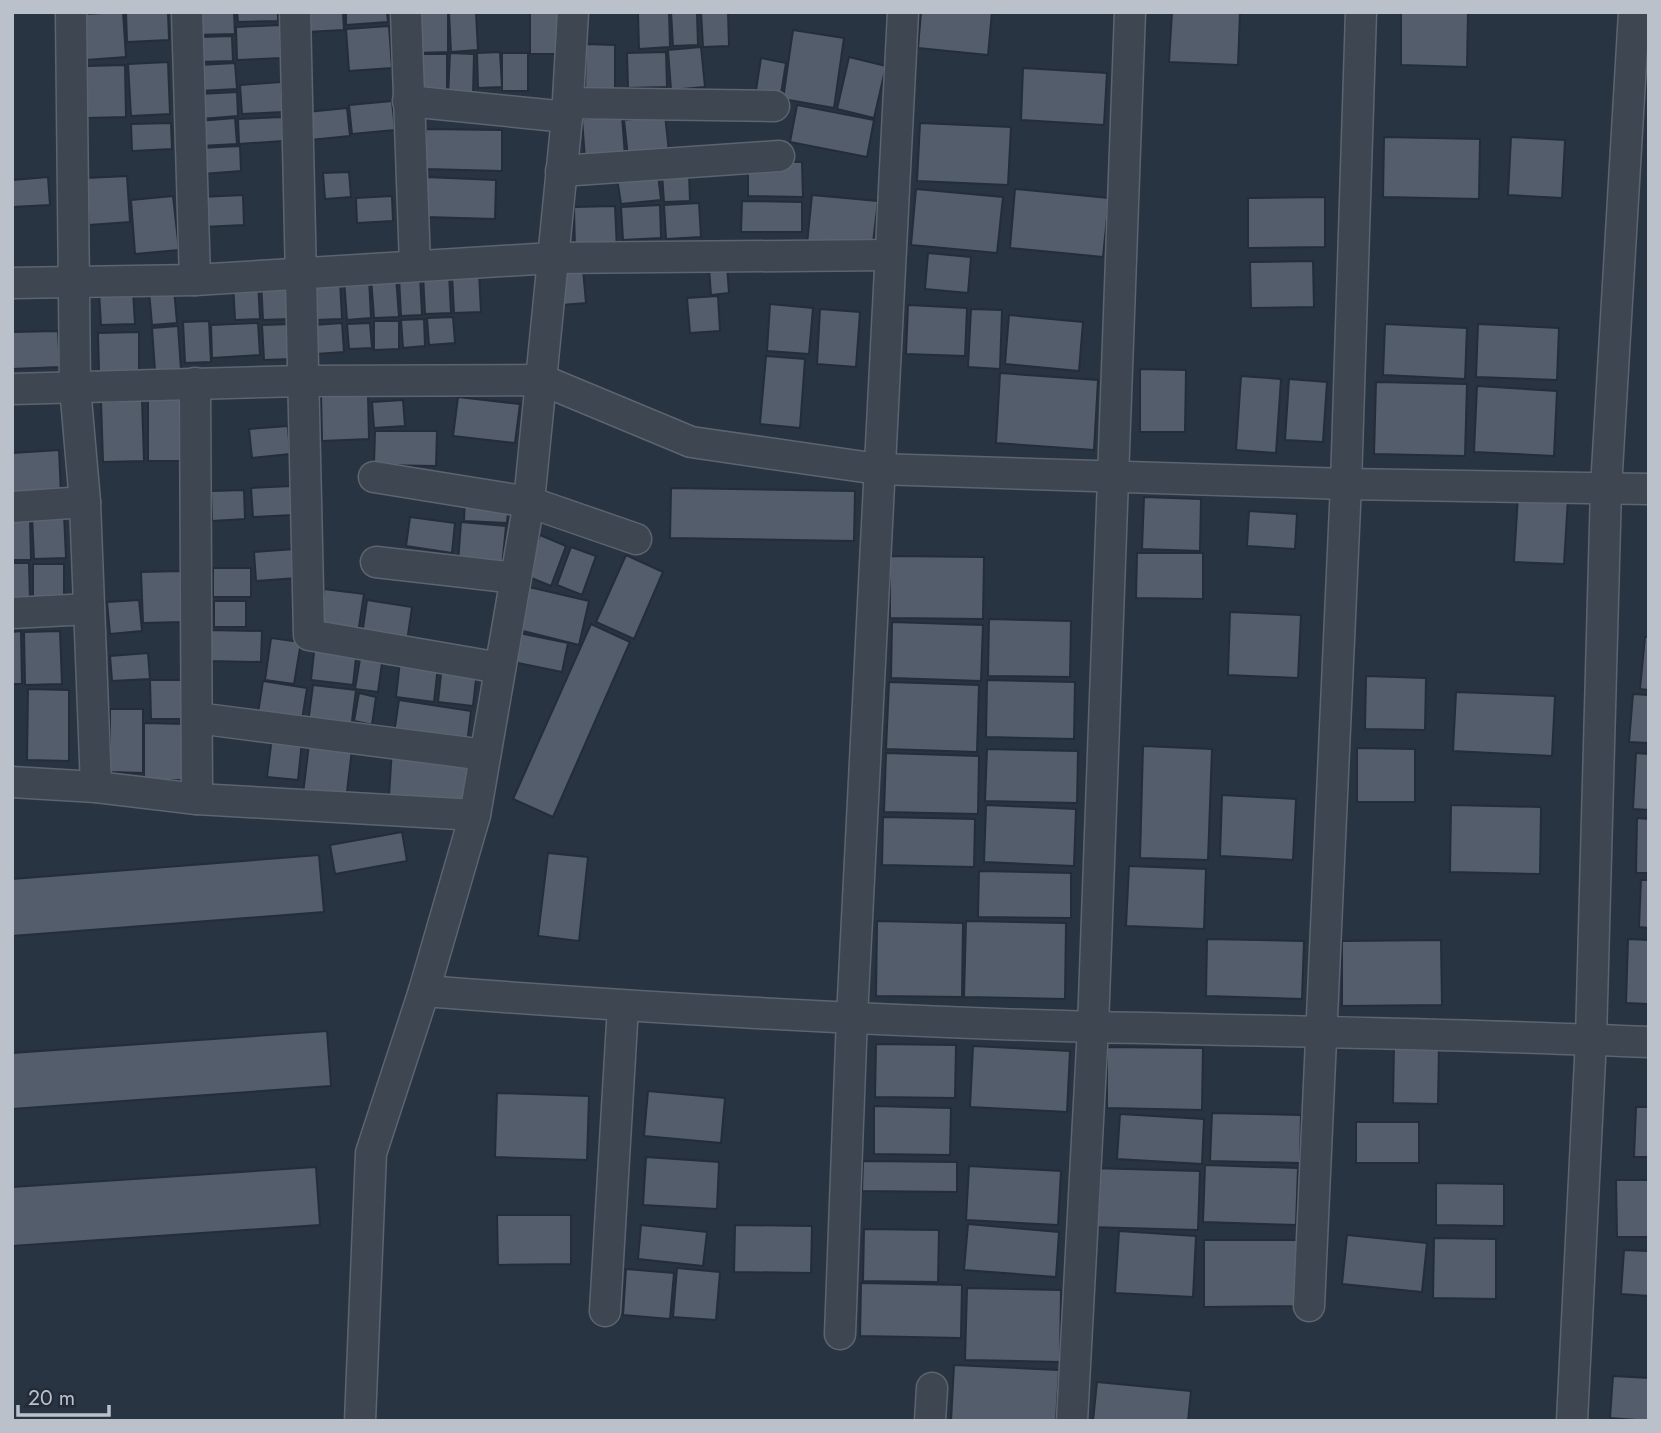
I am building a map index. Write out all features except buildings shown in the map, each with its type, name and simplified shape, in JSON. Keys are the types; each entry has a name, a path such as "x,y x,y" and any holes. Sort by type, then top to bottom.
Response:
{"street":[{"path":"71,12 75,387 85,502 96,787"},
{"path":"187,12 195,280"},
{"path":"295,12 309,635 500,668"},
{"path":"406,12 415,265"},
{"path":"360,1421 370,1153 424,991 475,815 529,502 567,110 573,12"},
{"path":"839,1334 878,469 903,12"},
{"path":"1072,1421 1093,1027 1130,12"},
{"path":"1309,1306 1346,484 1361,12"},
{"path":"1572,1421 1591,1040 1606,488 1634,12"},
{"path":"408,102 567,110 774,106"},
{"path":"561,171 779,156"},
{"path":"12,282 195,280 552,258 890,255"},
{"path":"12,389 302,381 542,380 691,442 878,469 1346,484 1649,489"},
{"path":"195,383 197,799"},
{"path":"374,477 529,502 636,539"},
{"path":"12,506 85,502"},
{"path":"376,562 515,578"},
{"path":"12,613 89,609"},
{"path":"197,718 485,755"},
{"path":"12,782 96,787 197,799 475,815"},
{"path":"424,991 623,1006 852,1017 1093,1027 1320,1031 1649,1042"},
{"path":"605,1311 623,1006"},
{"path":"930,1421 932,1388"}]}
